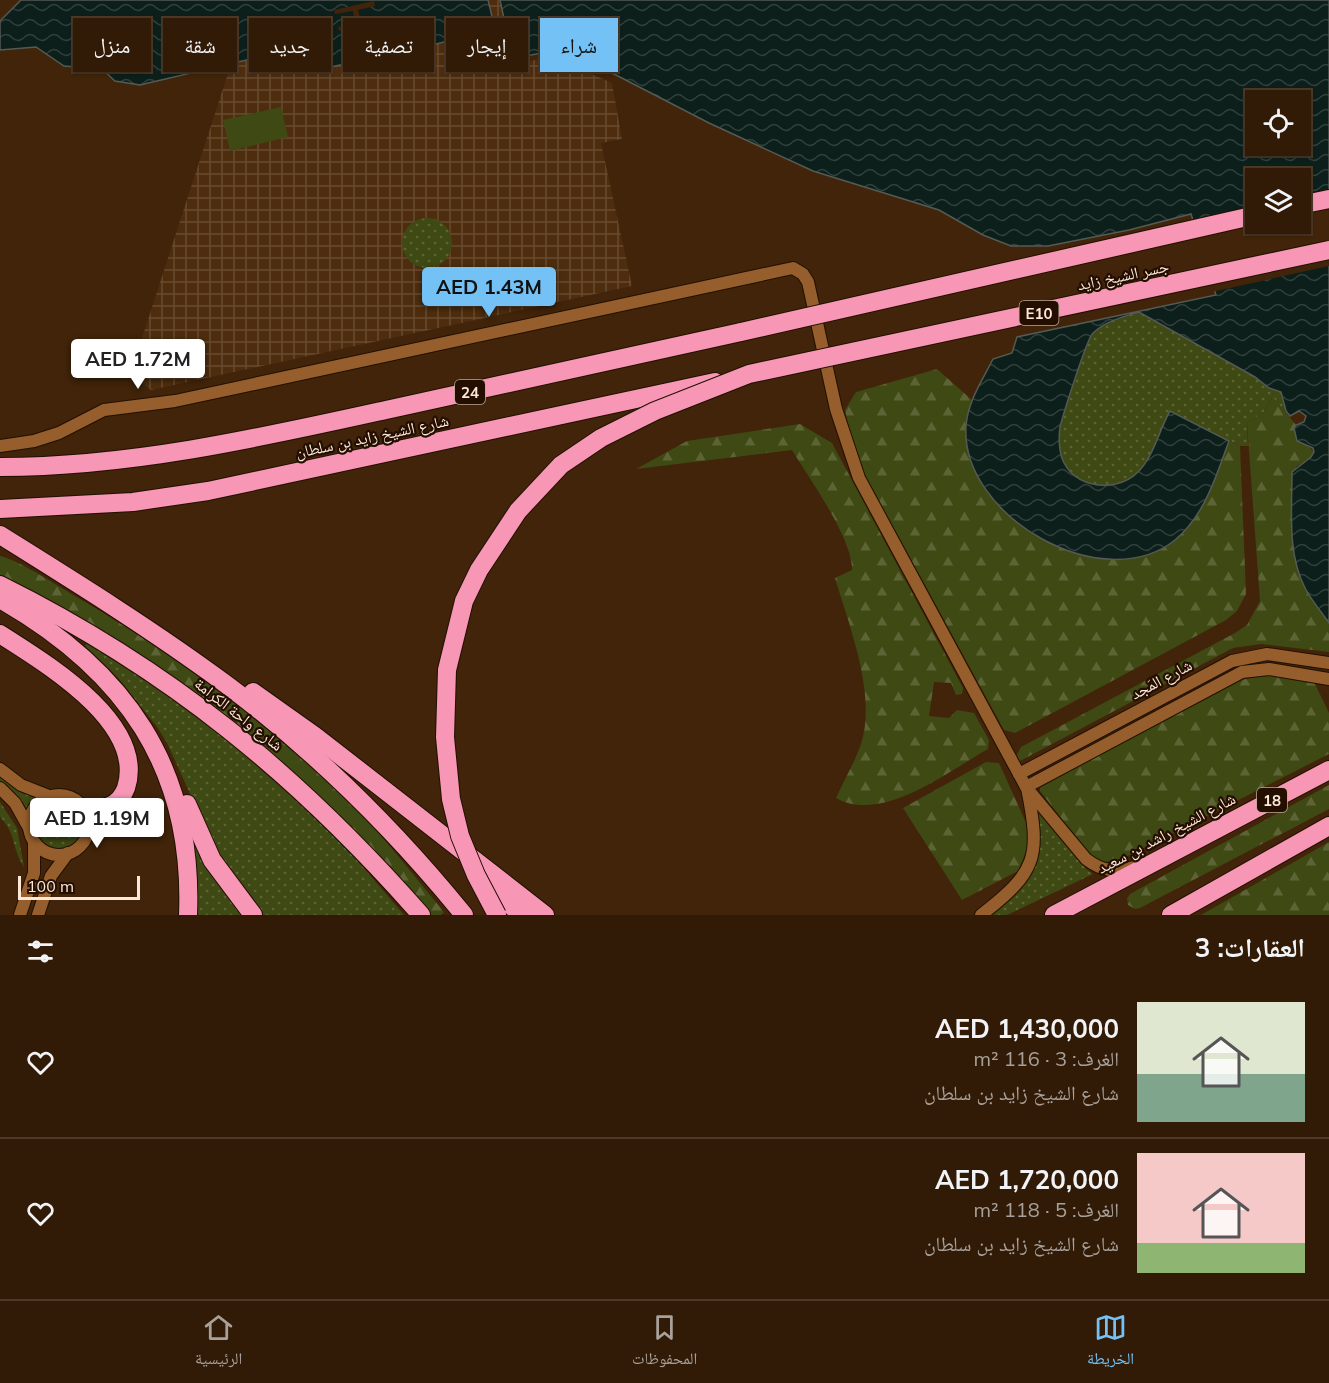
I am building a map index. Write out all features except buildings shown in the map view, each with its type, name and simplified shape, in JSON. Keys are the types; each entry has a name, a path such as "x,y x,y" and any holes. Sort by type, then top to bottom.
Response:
{"highway":[{"path":"1311,203 1329,199"},
{"name":"جسر الشيخ زايد","path":"741,332 1245,217"},
{"name":"جسر الشيخ زايد","path":"749,374 1329,250"},
{"name":"شارع الشيخ زايد بن سلطان","path":"0,467 106,461 210,445 327,423 741,332"},
{"path":"497,915 476,875 460,836 451,799 445,737 447,670 464,601 474,580 518,511 561,465 601,438 654,411 749,374"},
{"name":"شارع الشيخ زايد بن سلطان","path":"0,509 133,502 208,491 749,374"},
{"path":"0,535 119,610 149,622 214,664 315,736 545,915"},
{"name":"شارع واحة الكرامة","path":"0,585 98,638 207,711 297,786 342,828 421,915"},
{"path":"0,599 34,618 82,655 126,701 162,744 176,773 204,846 226,881 253,915"},
{"name":"شارع واحة الكرامة","path":"119,610 228,686 321,764 366,806 464,915"},
{"path":"0,634 89,699 104,714 121,740 128,762 125,791 112,806 100,810 85,809"},
{"path":"126,701 153,746 171,789 187,849 188,915"},
{"name":"شارع الشيخ راشد بن سعيد","path":"1054,915 1329,770"},
{"path":"171,789 179,849 180,890 176,915"},
{"path":"399,802 417,826 522,915"},
{"path":"1171,915 1329,826"},
{"path":"1039,915 1118,880"}],"street":[{"path":"0,446 34,441 59,433 104,410 176,401 793,268 803,274 808,282 836,409 859,478 1026,787 1086,859 1096,866 1111,872 1155,861"},
{"name":"شارع المَجد","path":"1019,774 1232,661 1267,654 1329,663"},
{"name":"شارع المَجد","path":"1026,787 1242,672 1269,669 1329,679"},
{"path":"0,769 21,785 49,796 69,796 85,809 88,817 87,835 51,876 38,915"},
{"path":"981,915 1005,897 1026,875 1031,862 1035,826 1026,787"},
{"path":"0,788 15,803 34,842 34,873 20,915"},
{"path":"29,828 33,808 49,796"},
{"path":"34,842 53,854 69,853"}],"shaded area":[{"path":"488,0 500,0 504,18 492,18"},
{"path":"446,42 446,72 528,72 528,62 540,59 540,72 587,72 612,83 622,139 601,143 632,286 151,390 130,375 228,72 237,72 237,63 249,60 249,72 331,72 331,65 343,63 343,72 434,72 434,45"}],"green space":[{"path":"281,107 288,137 230,151 223,120"},
{"path":"422,218 432,218 445,225 452,238 452,248 445,261 432,268 422,268 413,264 406,257 402,248 402,238 406,229 413,222"},
{"path":"1138,312 1255,377 1269,388 1281,392 1286,411 1290,416 1272,398 1263,413 1247,423 1248,446 1240,446 1170,412 1144,466 1138,472 1116,484 1092,484 1081,480 1064,463 1059,438 1062,420 1081,362 1093,333 1109,322"},
{"path":"937,369 972,400 966,427 1150,553 1172,542 1185,530 1208,494 1229,441 1240,446 1246,594 1237,611 1226,620 1015,733 1004,730 865,475 850,433 845,410 856,392"},
{"path":"1273,397 1296,425 1294,432 1314,452 1311,457 1296,467 1329,624 1329,652 1261,644 1233,648 1020,761 1016,757 1021,747 1247,625 1260,601 1247,423 1263,413"},
{"path":"800,424 832,443 963,688 962,694 956,695 951,683 934,682 929,716 949,718 957,710 974,713 989,740 988,749 934,781 914,792 873,805 854,804 836,798 859,751 865,725 866,704 859,660 835,578 852,570 850,557 838,526 792,450 636,469 687,441"},
{"path":"0,556 29,568 152,644 254,719 318,773 362,815 444,912 441,915 419,915 300,786 0,577"},
{"path":"88,642 156,686 254,762 344,846 404,915 260,915 226,873 167,743 157,727 119,679 85,646"},
{"path":"1267,674 1314,682 1329,713 1329,754 1118,861 1100,862 1090,855 1040,791 1040,786 1237,681"},
{"path":"986,762 999,763 1028,827 1028,847 1018,871 962,900 903,808"},
{"path":"0,775 35,798 26,808 16,795 0,782"},
{"path":"1329,785 1329,809 1140,908 1135,909 1128,905 1127,898 1130,894"},
{"path":"54,798 64,798 78,805 85,824 78,843 64,850 54,850 44,846 37,839 33,829 33,819 37,809 44,802"},
{"path":"0,802 17,828 24,867 12,835 0,817"},
{"path":"1036,809 1039,809 1086,869 1093,874 1007,915 986,915 1029,877 1039,848"},
{"path":"192,839 211,872 244,915 195,915 196,873"},
{"path":"1329,842 1329,915 1201,915"}],"water":[{"path":"21,0 488,0 492,18 446,18 446,42 434,45 434,18 343,18 343,64 331,67 331,18 249,18 249,59 237,62 237,18 163,18 163,72 195,72 140,85 115,81 105,72 151,72 151,18 73,18 73,67 64,66 36,47 0,50 0,21"},
{"path":"500,0 1329,0 1329,623 1305,588 1299,575 1293,546 1292,472 1314,452 1313,448 1297,441 1294,428 1304,422 1306,416 1299,411 1290,416 1286,411 1281,392 1269,388 1255,377 1139,312 1109,322 1093,333 1090,338 1060,427 1060,450 1064,463 1081,480 1104,485 1116,484 1128,479 1144,466 1170,411 1229,441 1202,507 1175,540 1145,555 1111,559 1076,553 1041,538 1011,517 986,490 970,459 966,426 973,400 993,359 1012,353 1017,337 1216,295 1191,214 1129,230 1048,246 1011,246 983,235 939,210 813,171 709,123 609,72 618,72 618,18 540,18 540,53 528,56 528,18 504,18"}],"pier":[{"path":"374,1 375,6 358,10 360,18 354,18 353,11 335,14 334,10"},
{"path":"1329,190 1329,266 1212,292 1190,220 1245,208 1245,234 1311,234 1311,194"}]}
